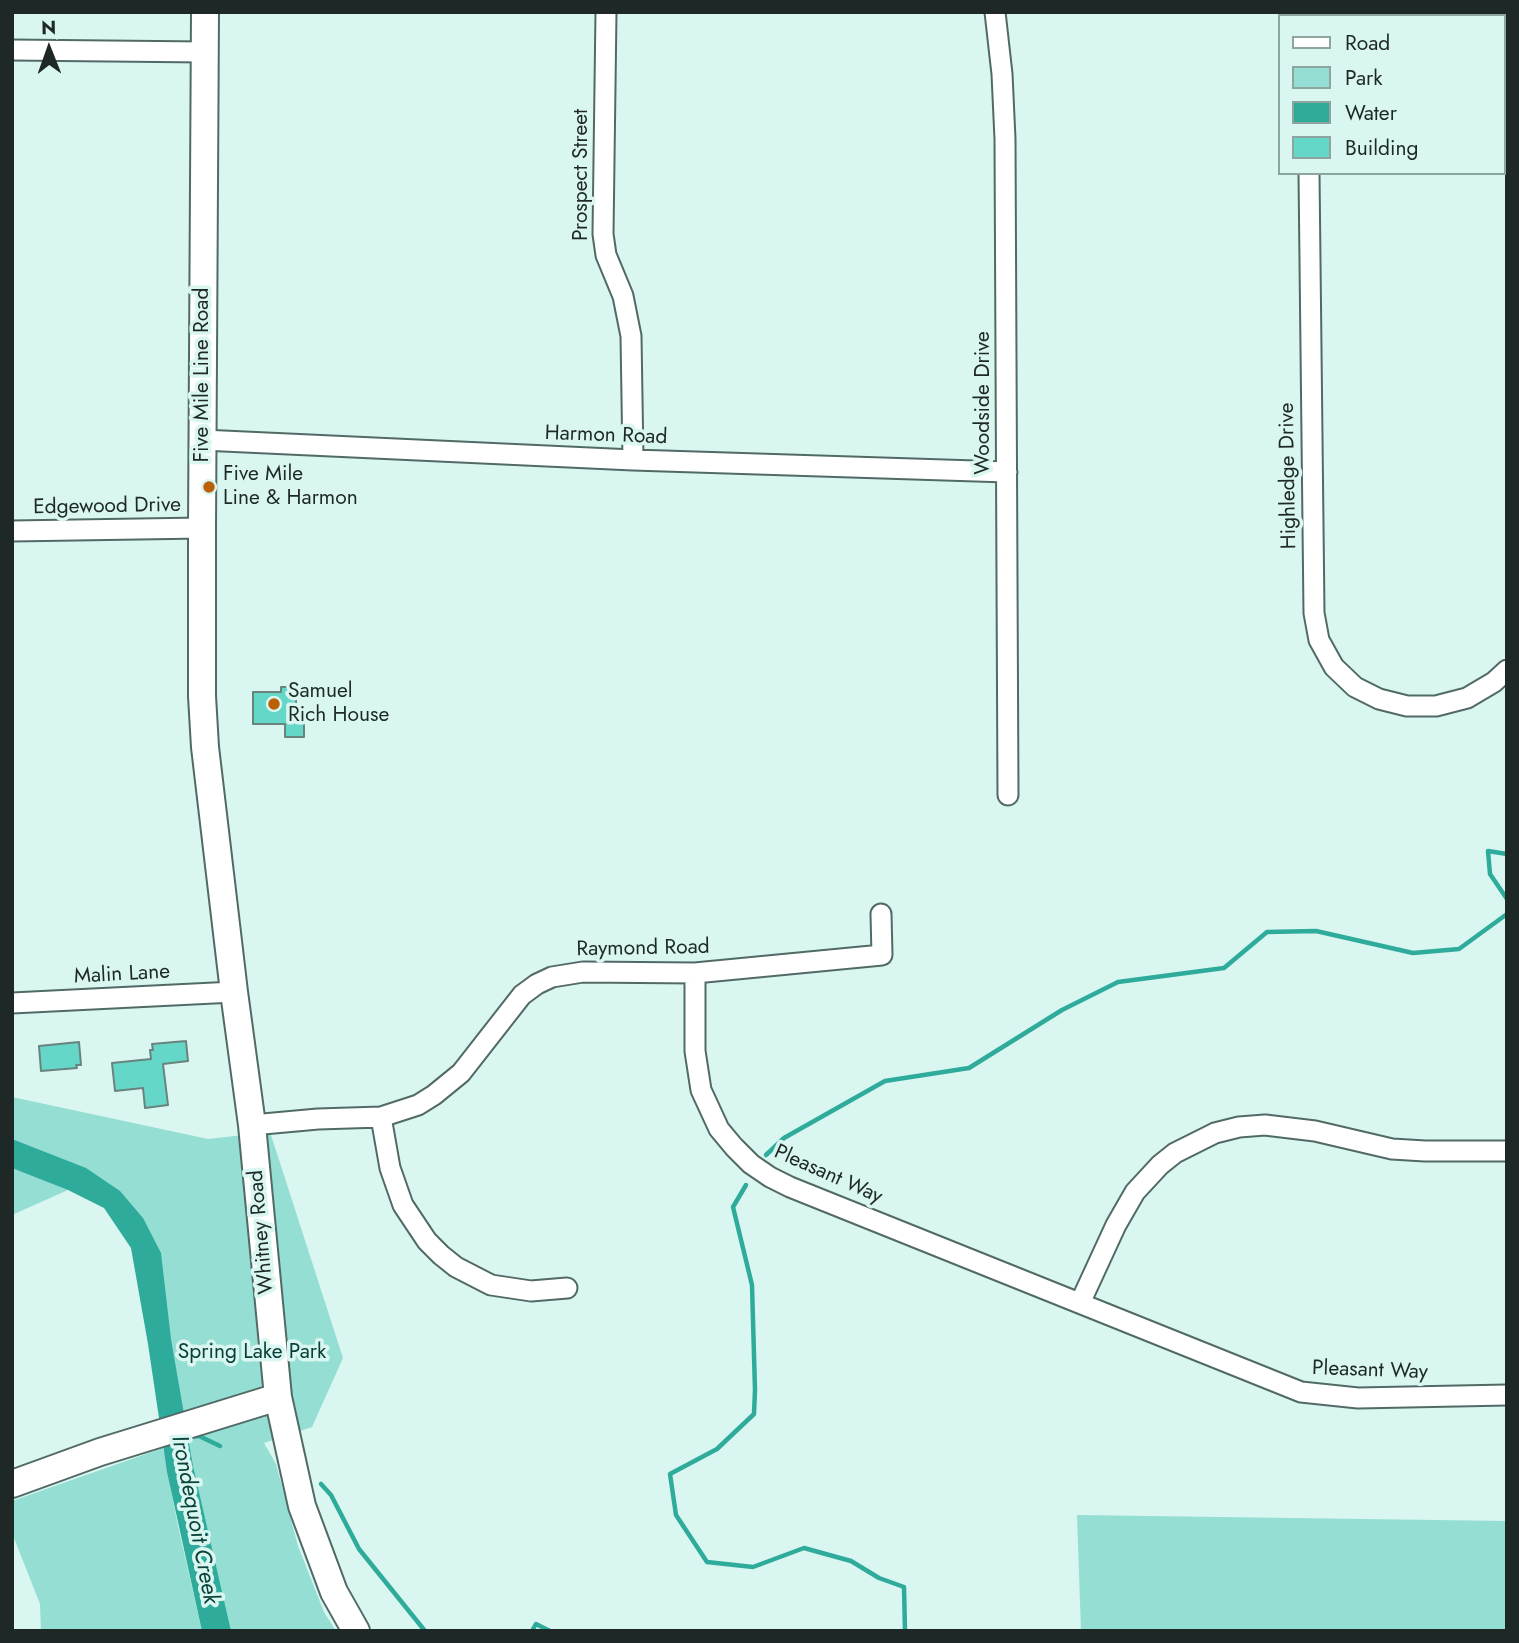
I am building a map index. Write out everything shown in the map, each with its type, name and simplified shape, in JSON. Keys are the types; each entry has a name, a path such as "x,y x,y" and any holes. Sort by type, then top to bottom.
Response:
{"main road":[{"name":"Five Mile Line Road","path":"205,12 202,696 214,822"},
{"name":"Whitney Road","path":"214,822 252,1125 278,1397 302,1506 334,1592 356,1631"},
{"path":"12,1484 100,1452 278,1397"}],"street":[{"name":"Prospect Street","path":"606,12 603,234 606,255 622,296 631,336 633,460"},
{"name":"Woodside Drive","path":"995,12 1002,74 1005,139 1007,794"},
{"path":"12,50 205,52"},
{"name":"Highledge Drive","path":"1309,175 1314,613 1319,640 1334,667 1355,687 1379,699 1407,706 1430,706 1467,698 1494,682 1507,670"},
{"name":"Harmon Road","path":"202,440 633,460 1007,472"},
{"name":"Edgewood Drive","path":"12,531 202,528"},
{"name":"Raymond Road","path":"252,1125 318,1119 381,1118 418,1105 448,1085 478,1054 522,995 537,984 560,975 583,972 695,973 882,956 881,914"},
{"name":"Pleasant Way","path":"695,973 695,1051 701,1090 719,1129 734,1147 751,1164 790,1188 1301,1392 1358,1398 1507,1395"},
{"name":"Malin Lane","path":"12,1003 234,992"},
{"path":"381,1118 390,1168 403,1205 427,1241 441,1255 456,1267 491,1284 531,1291 567,1288"},
{"path":"1080,1303 1116,1225 1135,1192 1160,1164 1175,1153 1215,1133 1265,1125 1315,1131 1392,1149 1507,1151"}],"green space":[{"name":"Spring Lake Park","path":"12,1097 208,1139 270,1132 343,1358 312,1427 264,1443 276,1464 298,1546 324,1612 336,1631 217,1631 136,1223 12,1139"},
{"path":"12,1168 30,1174 68,1190 12,1215"},
{"path":"163,1448 202,1631 41,1631 40,1604 12,1533 12,1501"},
{"path":"1077,1515 1507,1521 1507,1631 1081,1631"}],"water":[{"name":"Irondequoit Creek","path":"12,1139 86,1168 120,1191 143,1218 161,1253 171,1339 193,1466 231,1631 202,1631 167,1472 131,1248 104,1208 68,1190 12,1168"}],"building":[{"name":"Samuel Rich House","path":"281,687 296,687 296,719 304,719 304,737 285,737 285,724 253,724 253,692 281,692"},
{"path":"186,1041 188,1061 163,1064 168,1105 145,1108 143,1088 115,1091 112,1063 151,1059 152,1044"},
{"path":"79,1042 81,1065 76,1065 77,1068 41,1071 39,1046"}],"waterway":[{"path":"1507,854 1488,851 1490,874 1507,899"},
{"path":"766,1155 784,1138 885,1081 969,1068 1062,1010 1118,982 1224,968 1267,932 1316,931 1413,953 1459,949 1507,914"},
{"path":"746,1185 733,1207 752,1285 754,1414 717,1449 670,1474 676,1515 707,1562 753,1567 804,1548 851,1561 879,1578 904,1587 905,1631"},
{"name":"Irondequoit Creek","path":"189,1437 199,1436 220,1446"},
{"path":"321,1484 331,1495 359,1549 425,1631"},
{"path":"532,1631 536,1624 550,1631"}],"place":[{"name":"Five Mile Line & Harmon","path":"209,487"},
{"name":"Samuel Rich House","path":"274,704"}]}
